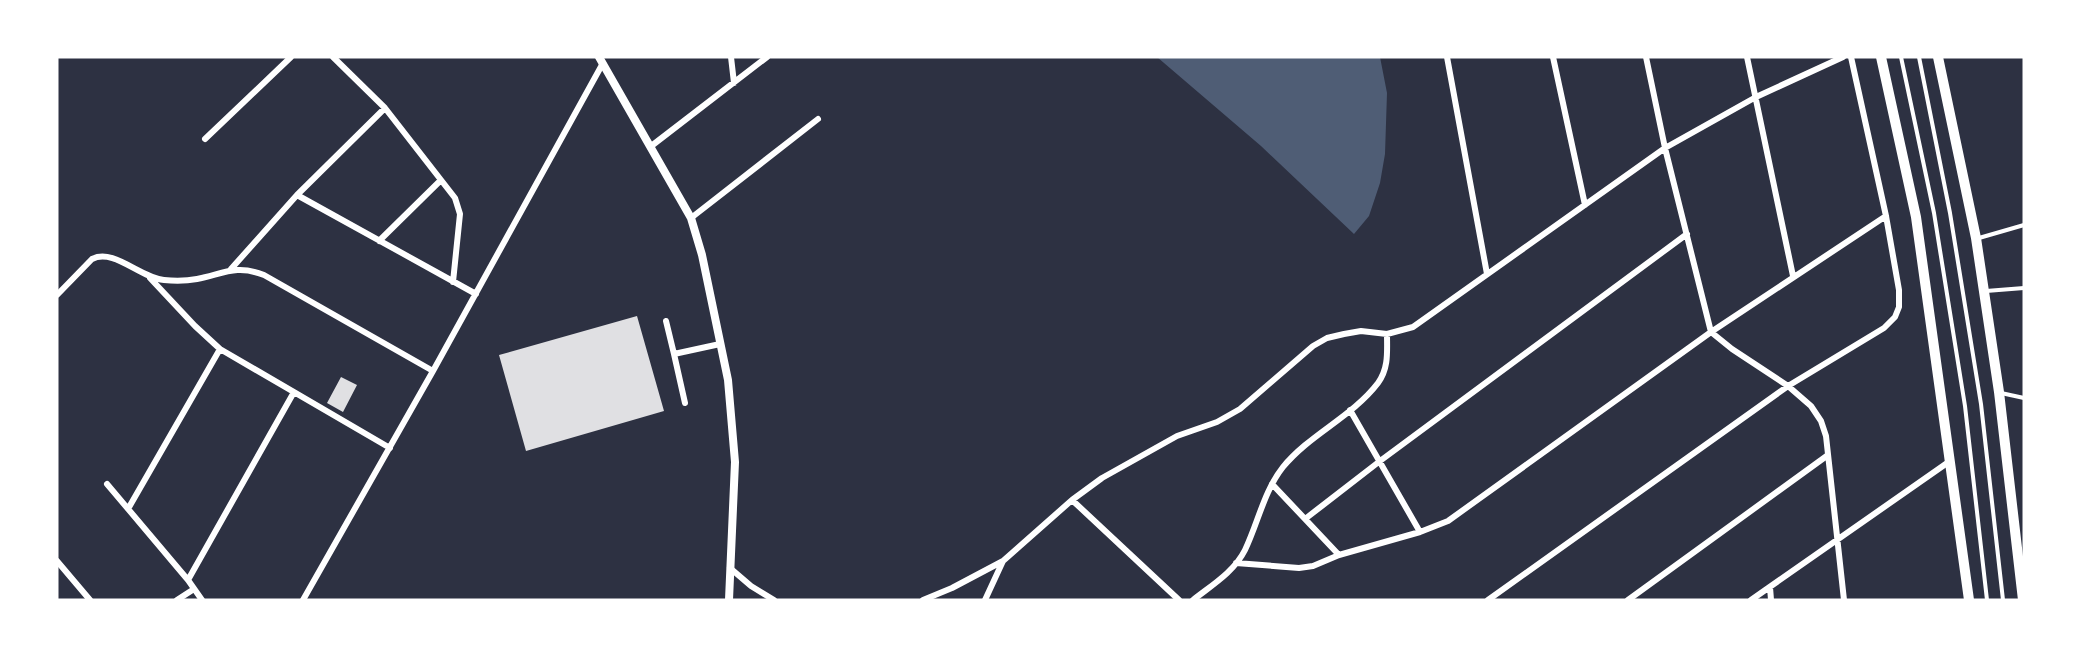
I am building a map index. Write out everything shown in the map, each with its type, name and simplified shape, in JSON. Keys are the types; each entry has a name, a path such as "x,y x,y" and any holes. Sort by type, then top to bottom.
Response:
{"main road":[{"path":"1881,57 1916,217 1969,600"},
{"path":"1938,57 1976,238 2000,392 2023,600"}],"street":[{"path":"205,139 291,57"},
{"path":"333,57 385,108 455,198 460,214 453,282"},
{"path":"731,57 734,83"},
{"path":"651,147 767,57"},
{"path":"1447,57 1487,274"},
{"path":"1553,57 1585,205"},
{"path":"1646,57 1665,148 1711,332 1732,349 1788,386 1811,406 1821,421 1826,436 1844,600"},
{"path":"1747,57 1793,276"},
{"path":"923,600 952,588 1003,561 1072,500 1102,478 1168,441 1217,422 1240,409 1313,346 1327,338 1362,332 1388,334 1413,327 1665,148 1756,97 1842,57"},
{"path":"1488,600 1788,386 1884,328 1895,317 1899,307 1899,290 1886,216 1851,57"},
{"path":"601,60 691,218 702,255 728,380 735,462 729,600"},
{"path":"303,600 497,256 601,60"},
{"path":"231,270 297,195 385,108"},
{"path":"691,218 818,119"},
{"path":"379,240 441,180"},
{"path":"297,195 476,294"},
{"path":"1236,563 1299,568 1313,566 1339,555 1420,532 1448,521 1711,332 1886,216"},
{"path":"1305,519 1687,234"},
{"path":"57,295 92,259 98,256 113,259 161,280 196,279 243,268 264,275 433,371"},
{"path":"150,277 195,327 220,349 390,448"},
{"path":"666,321 685,403"},
{"path":"1193,600 1228,572 1245,551 1272,484 1282,468 1378,383 1387,364 1388,334"},
{"path":"674,354 720,344"},
{"path":"128,509 220,349"},
{"path":"188,580 294,392"},
{"path":"1350,410 1420,532"},
{"path":"1628,600 1828,455"},
{"path":"1751,600 1951,460"},
{"path":"107,484 188,580 202,600"},
{"path":"1272,484 1339,555"},
{"path":"1072,500 1179,600"},
{"path":"57,561 90,600"},
{"path":"985,600 1003,561"},
{"path":"730,568 751,586 774,600"},
{"path":"1770,587 1771,600"},
{"path":"177,600 194,589"}],"lane":[{"path":"1901,57 1934,213 1958,360 1969,436 1987,600"},
{"path":"1919,57 1950,213 1981,404 2003,600"},
{"path":"1976,238 2024,225"},
{"path":"1984,291 2024,288"},
{"path":"2000,392 2024,398"}],"water":[{"path":"1157,57 1380,57 1387,93 1385,154 1380,183 1369,216 1354,234 1261,146"}],"building":[{"path":"637,316 664,411 526,451 499,355"},
{"path":"341,377 357,385 343,412 327,403"}]}
